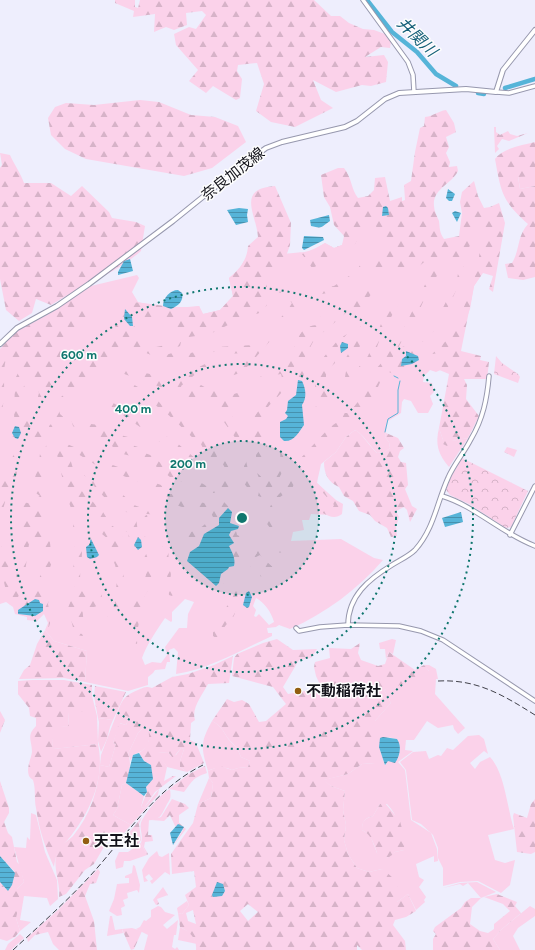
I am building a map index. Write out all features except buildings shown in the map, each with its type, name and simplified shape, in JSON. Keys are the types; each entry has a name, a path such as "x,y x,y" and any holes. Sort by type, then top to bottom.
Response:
{"main road":[{"path":"496,92 504,70 535,30"},
{"name":"奈良加茂線","path":"0,344 17,328 57,306 89,284 172,221 240,166 266,148 282,142 345,127 357,121 385,98 399,93 466,89 496,92"}],"street":[{"path":"363,0 408,62 413,75 414,92"},
{"path":"496,92 509,93 535,86"},
{"path":"348,625 348,611 355,596 384,570 415,550 434,519 450,473 471,441 480,420 488,394 489,376"},
{"path":"510,535 535,486"},
{"path":"442,496 460,503 510,535 535,546"},
{"path":"296,628 299,631 326,626 399,626 431,635 535,700"}],"green space":[{"path":"115,0 135,0 135,7 138,8 140,0 314,0 331,16 340,16 349,23 363,29 374,30 385,34 391,41 390,48 381,47 365,57 384,55 388,62 386,82 371,86 362,85 336,92 313,80 321,100 333,108 295,127 271,122 256,111 264,84 257,63 238,65 237,71 242,79 240,98 236,100 213,86 206,93 189,81 198,70 176,45 174,34 189,27 196,29 206,15 202,11 186,13 187,25 174,30 166,27 154,32 155,14 133,17 134,11 115,3"},
{"path":"140,100 159,102 191,115 215,117 238,126 246,142 212,168 184,176 86,159 65,149 51,135 48,118 55,107 66,103 94,105"},
{"path":"446,110 454,123 456,132 446,137 449,147 446,153 450,162 449,167 457,166 458,171 455,176 439,191 434,200 434,210 439,221 442,237 444,239 459,236 462,213 460,202 462,192 474,181 478,196 484,208 499,203 505,223 493,292 489,289 493,276 483,273 474,286 461,351 481,356 480,360 489,362 487,379 464,379 467,385 466,399 479,416 468,438 452,441 447,446 443,444 439,428 449,374 437,369 435,366 446,358 446,352 432,354 446,341 461,315 477,270 483,230 477,229 464,259 457,260 454,264 438,257 428,259 418,267 394,267 377,276 370,269 386,242 381,231 373,224 365,226 355,244 312,268 302,254 325,243 334,248 342,245 344,236 334,225 330,207 324,197 321,175 338,168 344,168 358,198 368,196 374,190 375,178 385,177 390,201 402,197 402,201 405,200 404,185 411,181 420,128 424,126 425,117"},
{"path":"494,127 496,127 496,132 500,135 508,131 510,134 517,136 528,133 509,141 502,139 497,146 499,149 495,153"},
{"path":"535,142 535,176 518,177 520,189 535,186 535,277 523,280 508,278 505,264 512,263 515,258 520,238 528,224 513,209 504,195 499,180 495,159 503,152"},
{"path":"0,153 10,155 24,183 51,183 71,196 82,186 109,212 112,218 136,222 145,226 141,251 109,273 51,305 36,299 32,313 19,321 6,310 0,279 0,168 2,165"},
{"path":"518,176 535,176 535,186 520,189"},
{"path":"275,186 291,223 290,245 283,265 266,270 266,283 269,294 264,297 267,305 262,311 256,314 250,314 210,334 189,337 182,333 179,328 163,321 138,317 124,302 180,307 199,306 203,314 220,310 233,296 229,278 242,264 246,256 248,246 258,237 252,211 252,197 256,192 263,188"},
{"path":"376,218 433,253 479,225 490,228 483,272 474,286 470,309 447,367 436,372 430,370 424,376 423,382 432,383 434,392 430,396 433,404 428,413 418,413 411,401 404,399 402,402 401,413 388,421 385,437 389,442 390,448 385,452 377,453 364,437 355,430 346,437 336,452 321,464 317,480 317,483 336,502 332,515 311,514 309,520 302,520 304,530 293,532 291,541 341,539 374,558 383,560 363,581 329,608 316,616 290,629 279,625 276,627 267,628 268,633 272,633 272,636 201,668 176,674 178,652 174,648 169,650 170,662 167,662 165,669 155,670 148,677 148,685 128,691 85,682 87,651 54,641 45,630 48,623 44,614 37,621 27,620 27,617 15,614 13,607 6,602 0,604 0,366 6,355 55,310 91,286 137,275 139,278 132,292 138,302 168,307 199,306 203,314 220,310 233,296 229,278 238,271 244,261 274,255 304,252 325,243 334,248 342,245 346,236","holes":["256,598 267,608 274,622 269,625 259,614 256,617 254,616 256,610 253,606","185,599 194,602 188,614 187,628 179,628 165,647 167,655 161,663 152,662 145,665 142,658 152,637 165,618 171,622 172,621 172,612"]},
{"path":"363,261 364,263 355,277 341,288 324,294 307,294 307,291 334,286 349,276 351,272 356,271"},
{"path":"462,262 465,270 445,313 431,335 423,341 416,343 415,340 427,334 435,323 457,279"},
{"path":"437,266 438,274 429,289 412,326 408,330 385,371 374,396 358,412 354,412 352,409 371,386 375,370 384,360 407,322 433,268"},
{"path":"365,281 370,282 376,288 363,305 364,324 362,338 356,356 350,367 349,376 368,356 381,324 393,303 393,298 399,303 390,319 387,320 374,355 354,379 349,391 344,390 347,380 345,377 347,365 343,363 351,349 352,340 355,338 356,333 360,331 360,322 357,319 356,310 347,312 314,340 304,359 305,370 302,381 298,380 300,364 297,363 293,368 288,370 288,383 266,410 258,427 267,446 266,463 260,466 256,463 256,455 261,448 251,429 252,421 256,414 280,390 282,383 281,374 274,375 263,385 238,400 231,414 235,421 244,452 254,496 252,503 250,491 243,482 245,479 243,475 245,470 236,439 217,412 211,398 198,399 184,397 177,393 116,371 115,368 125,367 134,371 161,376 166,382 181,381 185,379 193,370 223,355 225,358 197,373 181,386 182,390 201,385 208,389 216,387 225,396 235,394 251,387 264,374 284,364 304,330 310,326 317,325 317,318 320,316 323,322 328,320 358,294"},
{"path":"281,287 288,289 297,298 301,298 303,301 297,310 248,366 237,374 227,377 217,385 211,386 210,383 247,358 247,353 225,354 217,351 182,361 151,355 127,345 112,349 107,360 91,376 82,381 77,376 77,371 98,355 102,345 115,329 116,322 114,312 124,309 145,344 156,347 181,342 180,346 166,352 166,355 172,353 186,354 217,347 254,345 261,341 292,303 282,293 275,292 273,290"},
{"path":"72,298 76,309 94,313 94,319 88,325 67,339 66,364 57,372 43,401 44,411 50,420 44,421 37,400 39,393 32,371 26,370 21,374 27,396 21,410 29,415 39,432 45,435 47,453 42,469 45,498 40,504 39,509 45,511 45,531 49,533 52,562 44,584 49,598 48,604 51,620 48,630 49,622 46,611 43,611 43,604 35,599 22,609 22,604 28,597 28,592 37,583 46,561 45,555 47,551 41,541 36,541 29,544 23,586 14,606 9,604 17,585 16,575 21,571 24,546 20,543 22,530 20,522 22,516 20,505 21,502 28,503 40,496 33,491 36,463 39,462 41,445 36,442 29,433 26,432 16,442 14,451 11,451 7,432 14,422 15,379 20,369 16,357 9,357 6,359 4,373 4,401 0,415 0,349 14,333 56,310"},
{"path":"347,334 337,348 334,359 335,363 326,371 326,393 334,395 338,394 336,399 326,399 311,422 310,419 317,404 315,385 319,379 323,358 338,340"},
{"path":"415,344 427,356 398,376 389,372 396,363 396,357 402,347"},
{"path":"496,356 502,363 518,374 520,377 518,383 494,374"},
{"path":"75,379 77,383 71,397 58,406 60,414 70,423 55,421 56,439 61,445 67,444 81,450 91,457 161,485 168,494 173,494 181,499 216,505 224,502 229,507 219,520 219,525 204,534 199,546 189,555 187,561 183,560 183,554 191,544 190,539 185,536 181,527 190,532 199,528 213,517 209,509 188,509 176,505 162,497 145,484 99,467 78,454 68,452 79,488 103,512 111,525 120,531 124,541 120,548 124,578 121,601 112,621 111,630 104,631 109,611 115,605 117,578 116,569 109,553 108,539 102,534 101,523 87,514 82,506 76,507 77,535 82,553 80,580 82,591 85,595 99,590 102,595 100,605 91,608 93,611 91,620 89,620 86,615 87,610 82,606 84,625 78,629 78,633 82,634 83,636 75,635 68,608 75,589 73,571 75,550 72,511 66,494 55,446 51,439 49,426 52,423 52,411 61,397 67,392 65,383"},
{"path":"129,382 138,387 140,391 137,395 127,386"},
{"path":"81,385 94,393 98,399 107,399 177,443 196,459 207,477 203,476 174,450 155,439 154,434 147,429 143,429 108,405 99,404 86,391 77,388 77,386"},
{"path":"148,398 157,400 165,408 175,410 189,424 191,429 211,441 217,456 216,459 223,469 225,468 219,457 222,454 231,472 232,483 230,484 226,475 221,473 230,488 226,492 232,499 230,501 225,496 218,482 215,480 220,480 217,471 200,442 197,439 194,439 167,413 148,401"},
{"path":"344,413 353,413 353,420 345,423 329,435 317,452 305,462 299,471 292,489 280,497 281,501 276,501 274,499 289,484 299,460 330,427 342,419"},
{"path":"75,418 91,424 99,425 106,431 128,437 132,445 138,447 142,452 153,456 167,469 178,475 198,481 210,488 218,487 219,490 214,493 210,493 170,477 153,464 139,458 123,454 109,444 109,439 103,441 92,431 78,430 73,426 71,419"},
{"path":"439,428 443,440 451,441 468,438 449,467 442,458 438,449 437,439"},
{"path":"355,430 361,434 377,453 385,452 390,448 389,442 385,437 386,433 398,438 404,448 400,451 398,457 401,462 406,463 408,485 405,489 412,506 417,509 410,522 407,510 404,507 396,511 399,517 396,527 397,536 391,537 387,528 375,521 370,515 359,511 353,501 344,496 339,487 332,483 327,477 324,462 336,452 346,437"},
{"path":"278,437 284,442 287,457 282,473 264,498 258,496 261,483 257,473 267,482 272,478 278,468 280,463 280,452 276,441"},
{"path":"507,447 517,450 514,457 504,452"},
{"path":"13,454 19,465 17,473 7,491 0,525 0,481 7,476 10,476 14,463 10,455"},
{"path":"462,458 528,491 511,527 506,528 469,504 450,495 446,490 451,477"},
{"path":"89,474 101,484 120,492 134,505 163,516 176,525 181,535 167,523 165,524 169,542 170,579 176,592 172,596 169,595 167,571 162,559 164,529 160,520 150,514 132,514 126,512 118,499 115,498 113,500 105,498 84,475"},
{"path":"317,483 336,500 343,504 342,514 337,517 332,517 323,513 323,509 331,511 334,505 315,484"},
{"path":"275,503 280,504 281,507 274,512 268,511 271,505"},
{"path":"147,515 148,520 145,527 145,533 147,547 140,551 130,543 128,533 118,525 130,525 131,519 134,517 136,518 138,532 142,533 144,516"},
{"path":"266,519 278,520 279,523 274,529 270,528 265,521"},
{"path":"0,526 1,546 9,554 8,584 10,590 6,591 0,564"},
{"path":"236,530 237,535 240,536 239,542 245,543 239,550 240,554 236,567 224,580 223,584 219,581 220,574 228,569 228,567 234,566 229,545 234,543 229,535 231,531"},
{"path":"255,542 262,553 269,548 290,551 290,553 269,552 267,562 274,568 267,579 260,576 265,567 263,564 263,558 260,555 256,557 253,568 238,588 237,601 232,599 233,593 239,580 253,564 252,559 257,553 254,547 250,544 254,545"},
{"path":"145,551 151,567 152,586 144,597 142,603 137,634 137,644 128,640 131,636 130,624 133,604 139,592 143,588 146,574 140,553"},
{"path":"230,602 235,603 235,612 222,631 219,640 213,636 213,632 219,628 222,614"},
{"path":"45,630 54,641 87,651 85,682 64,678 19,679 24,670 30,665 37,644"},
{"path":"277,639 293,650 317,649 311,658 299,660 283,687 288,694 310,690 321,691 322,689 314,667 315,662 330,658 329,648 351,649 360,643 358,653 361,660 378,666 385,664 389,652 415,670 424,665 429,671 429,676 384,690 391,703 375,721 375,763 362,764 348,774 324,780 331,786 345,791 343,810 346,825 344,840 348,854 357,868 369,872 382,869 387,873 396,883 398,891 397,902 408,894 416,911 406,917 395,920 393,925 405,941 406,950 362,950 357,945 357,950 196,950 195,942 192,936 180,927 178,913 182,914 189,905 185,895 196,887 194,871 172,874 171,854 193,823 198,804 211,798 213,783 209,778 208,771 220,766 232,770 248,767 250,761 241,757 236,747 221,728 212,721 227,699 234,702 242,700 249,704 259,722 266,721 286,704 273,687 232,676 234,658 237,654","holes":["248,904 258,912 248,921 240,911","193,910 196,924 188,921 186,913"]},
{"path":"392,639 396,640 393,654 389,652 386,659 385,649 380,649 379,643"},
{"path":"233,656 229,683 208,684 196,706 194,715 195,720 191,723 190,740 196,743 204,763 187,772 180,767 180,761 184,749 181,748 173,758 168,752 158,753 167,767 164,781 176,776 155,792 144,808 141,807 147,792 146,787 151,779 151,765 144,761 139,753 145,748 148,742 148,727 144,727 138,733 128,754 130,765 128,776 126,783 122,785 117,809 113,815 131,825 124,833 120,832 108,840 94,864 85,870 66,894 59,897 59,885 55,860 56,854 60,846 73,836 84,820 95,793 100,765 109,767 116,744 113,743 119,723 126,725 129,717 117,713 123,700 135,691 147,687 152,688 172,677 188,674 214,665"},
{"path":"424,665 429,665 436,669 438,679 436,679 435,694 465,728 458,734 453,725 438,728 427,721 414,740 406,740 405,750 413,751 398,762 405,770 411,820 431,833 437,849 438,861 434,862 434,856 416,864 419,877 424,880 419,887 426,897 424,900 425,902 416,910 408,894 397,902 382,869 369,872 357,868 348,854 344,840 346,825 343,810 345,791 331,786 323,780 348,774 362,764 375,763 375,721 391,703 384,690 429,671","holes":["387,737 397,739 400,750 397,760 388,761 385,765 380,750","380,804 387,804 394,814 401,832 404,850 395,852 387,858 377,853 370,835 362,830 364,820 373,816"]},
{"path":"64,680 92,685 92,696 87,696 88,711 68,712 69,726 52,728 53,749 98,744 100,756 98,780 91,802 80,823 60,847 55,859 54,867 45,846 37,816 34,783 29,777 28,773 32,752 30,735 36,726 36,718 30,716 29,708 18,694 18,681"},
{"path":"95,686 126,692 113,720 98,718 94,696"},
{"path":"87,696 92,696 97,716 98,744 53,749 51,727 69,726 68,712"},
{"path":"0,711 5,720 0,733"},
{"path":"117,713 129,717 126,725 120,723 113,743 116,744 109,767 100,765 101,755"},
{"path":"98,718 113,720 110,727 105,727 105,722 99,722"},
{"path":"212,721 221,728 236,747 241,757 250,761 248,767 232,770 220,768 208,771 203,745 205,735"},
{"path":"99,722 106,722 105,727 110,727 107,739 101,752 98,741"},
{"path":"144,727 148,727 148,745 143,750 133,755 131,761 128,754 138,733"},
{"path":"479,735 484,739 488,754 484,751 470,763 475,769 480,762 490,757 495,764 505,791 514,829 488,835 495,860 505,863 515,860 510,885 501,893 478,881 460,882 443,886 443,868 438,858 438,848 433,835 421,824 412,820 406,770 400,762 413,752 426,751 429,759 438,755 441,756 447,748 453,750 468,736"},
{"path":"181,748 184,749 180,761 180,767 187,772 167,767 157,753 168,752 171,756 176,755"},
{"path":"205,766 207,773 195,779 184,792 169,789 189,774"},
{"path":"209,778 213,783 211,798 198,804"},
{"path":"0,781 9,808 9,813 4,822 8,833 12,837 17,862 20,865 24,882 17,889 20,900 16,918 20,931 15,937 7,941 0,939 0,882 6,889 14,871 0,856"},
{"path":"126,783 144,796 141,807 144,808 159,789 158,795 131,825 113,815 117,809 122,785"},
{"path":"170,789 170,799 159,818 153,820 142,820 158,799"},
{"path":"172,799 185,804 189,808 179,815 179,823 186,829 173,846 183,830 175,826 170,815 164,821 151,820 161,817"},
{"path":"535,799 535,852 531,854 517,852 513,816 514,813 527,818 531,804"},
{"path":"385,803 400,821 405,840 404,850 395,852 384,859 380,859 371,839 362,830 362,827 363,822 367,818 373,816 380,804"},
{"path":"31,813 36,815 45,852 57,880 58,899 50,906 47,898 24,896 20,920 31,922 20,931 16,918 17,889 24,882 14,847 26,848 27,837 30,840"},
{"path":"142,817 139,824 141,840 136,847 127,835"},
{"path":"142,820 149,820 148,835 152,835 153,841 145,842 144,847 148,854 147,855 141,843"},
{"path":"141,843 147,855 130,861 124,861 123,867 116,869 115,861 119,852 128,852"},
{"path":"157,851 159,856 162,857 169,853 170,875 165,872 152,884 150,881 153,879 149,874 145,877 148,881 144,882 142,870 149,858"},
{"path":"133,865 135,866 140,885 139,893 137,890 127,893 128,898 123,900 125,906 121,908 122,915 117,916 109,911 114,899 117,884 129,883 129,878 125,878 125,876 132,873"},
{"path":"98,869 100,872 96,883 90,884 85,896 94,921 97,950 59,950 53,944 48,932 35,935 28,942 27,938 59,909"},
{"path":"477,882 496,892 481,898 468,883 463,886 460,884 443,888 460,883"},
{"path":"163,887 168,895 157,899 159,904 156,905 153,900"},
{"path":"497,894 517,902 515,906 521,913 502,929 493,939 500,950 433,950 433,939 436,934 433,931 435,927 461,908 465,902 471,898 481,898 472,907 470,924 480,931 488,933 494,929 494,924 510,911 503,904 484,897"},
{"path":"187,901 189,905 182,914 178,913 177,908"},
{"path":"158,906 165,912 175,915 163,925 167,929 178,920 176,935 174,935 172,947 175,949 177,947 179,950 144,950 148,935 136,929 140,927 144,920 146,921 151,917 151,910"},
{"path":"530,906 535,909 535,916 518,928 513,936 520,950 500,950 493,939 502,929"},
{"path":"110,916 112,916 115,930 122,929 123,933 107,936"},
{"path":"180,927 191,933 197,944 178,940"},
{"path":"132,928 142,931 134,949 131,950 122,929"},
{"path":"20,934 24,938 11,950 5,950 8,944"}],"water":[{"path":"448,189 455,194 452,201 449,201 446,198"},
{"path":"386,206 388,208 389,215 382,216 383,207"},
{"path":"239,208 248,209 248,222 236,225 227,210"},
{"path":"455,211 461,213 457,222 452,213"},
{"path":"329,215 330,221 323,226 311,226 310,220"},
{"path":"304,236 323,237 324,240 304,250 302,248"},
{"path":"130,259 133,271 118,275 124,261"},
{"path":"178,290 182,293 180,303 171,309 163,306 164,300 168,295 172,291"},
{"path":"125,309 132,317 133,326 130,326 124,319"},
{"path":"342,342 348,344 348,348 341,353 340,346"},
{"path":"406,351 418,356 419,360 412,364 401,366 402,359 406,356"},
{"path":"298,380 302,381 305,390 305,399 302,405 304,425 291,440 284,441 280,437 280,422 288,416 285,413 287,410 288,401 296,395"},
{"path":"15,426 19,427 21,433 18,439 15,438 12,433"},
{"path":"228,508 232,512 230,523 239,526 238,529 231,531 229,535 234,543 229,546 233,556 234,566 229,567 221,574 219,583 216,586 187,561 190,552 199,546 204,534 219,525 219,518"},
{"path":"461,512 463,522 445,527 442,518"},
{"path":"138,537 141,540 142,547 138,550 134,545"},
{"path":"91,539 99,555 90,559 87,557 86,547 90,544"},
{"path":"249,591 252,597 249,607 247,608 243,605 246,593"},
{"path":"35,599 39,600 40,603 43,604 43,611 35,616 18,614 18,610"},
{"path":"380,738 397,739 399,742 400,751 395,763 388,761 385,765 379,747"},
{"path":"139,753 144,761 151,765 153,779 146,787 147,792 144,796 126,783 133,755"},
{"path":"178,824 184,827 173,845 170,833"},
{"path":"0,856 15,873 12,885 8,891 0,882"},
{"path":"217,882 223,884 225,891 222,896 213,897 212,895"}],"waterway":[{"name":"井関川","path":"367,0 392,32 417,52 436,74 456,86"},
{"name":"井関川","path":"505,88 535,79"},
{"name":"井関川","path":"478,93 484,94"},
{"path":"394,376 398,378"},
{"path":"385,432 388,419 398,413 398,390 400,381"}],"railway":[{"path":"438,681 465,683 489,690 501,695 535,715"},
{"path":"13,950 81,886 141,815 155,801 170,787 203,765"}],"place":[{"name":"不動稲荷社","path":"298,691"},
{"name":"天王社","path":"86,841"}]}
